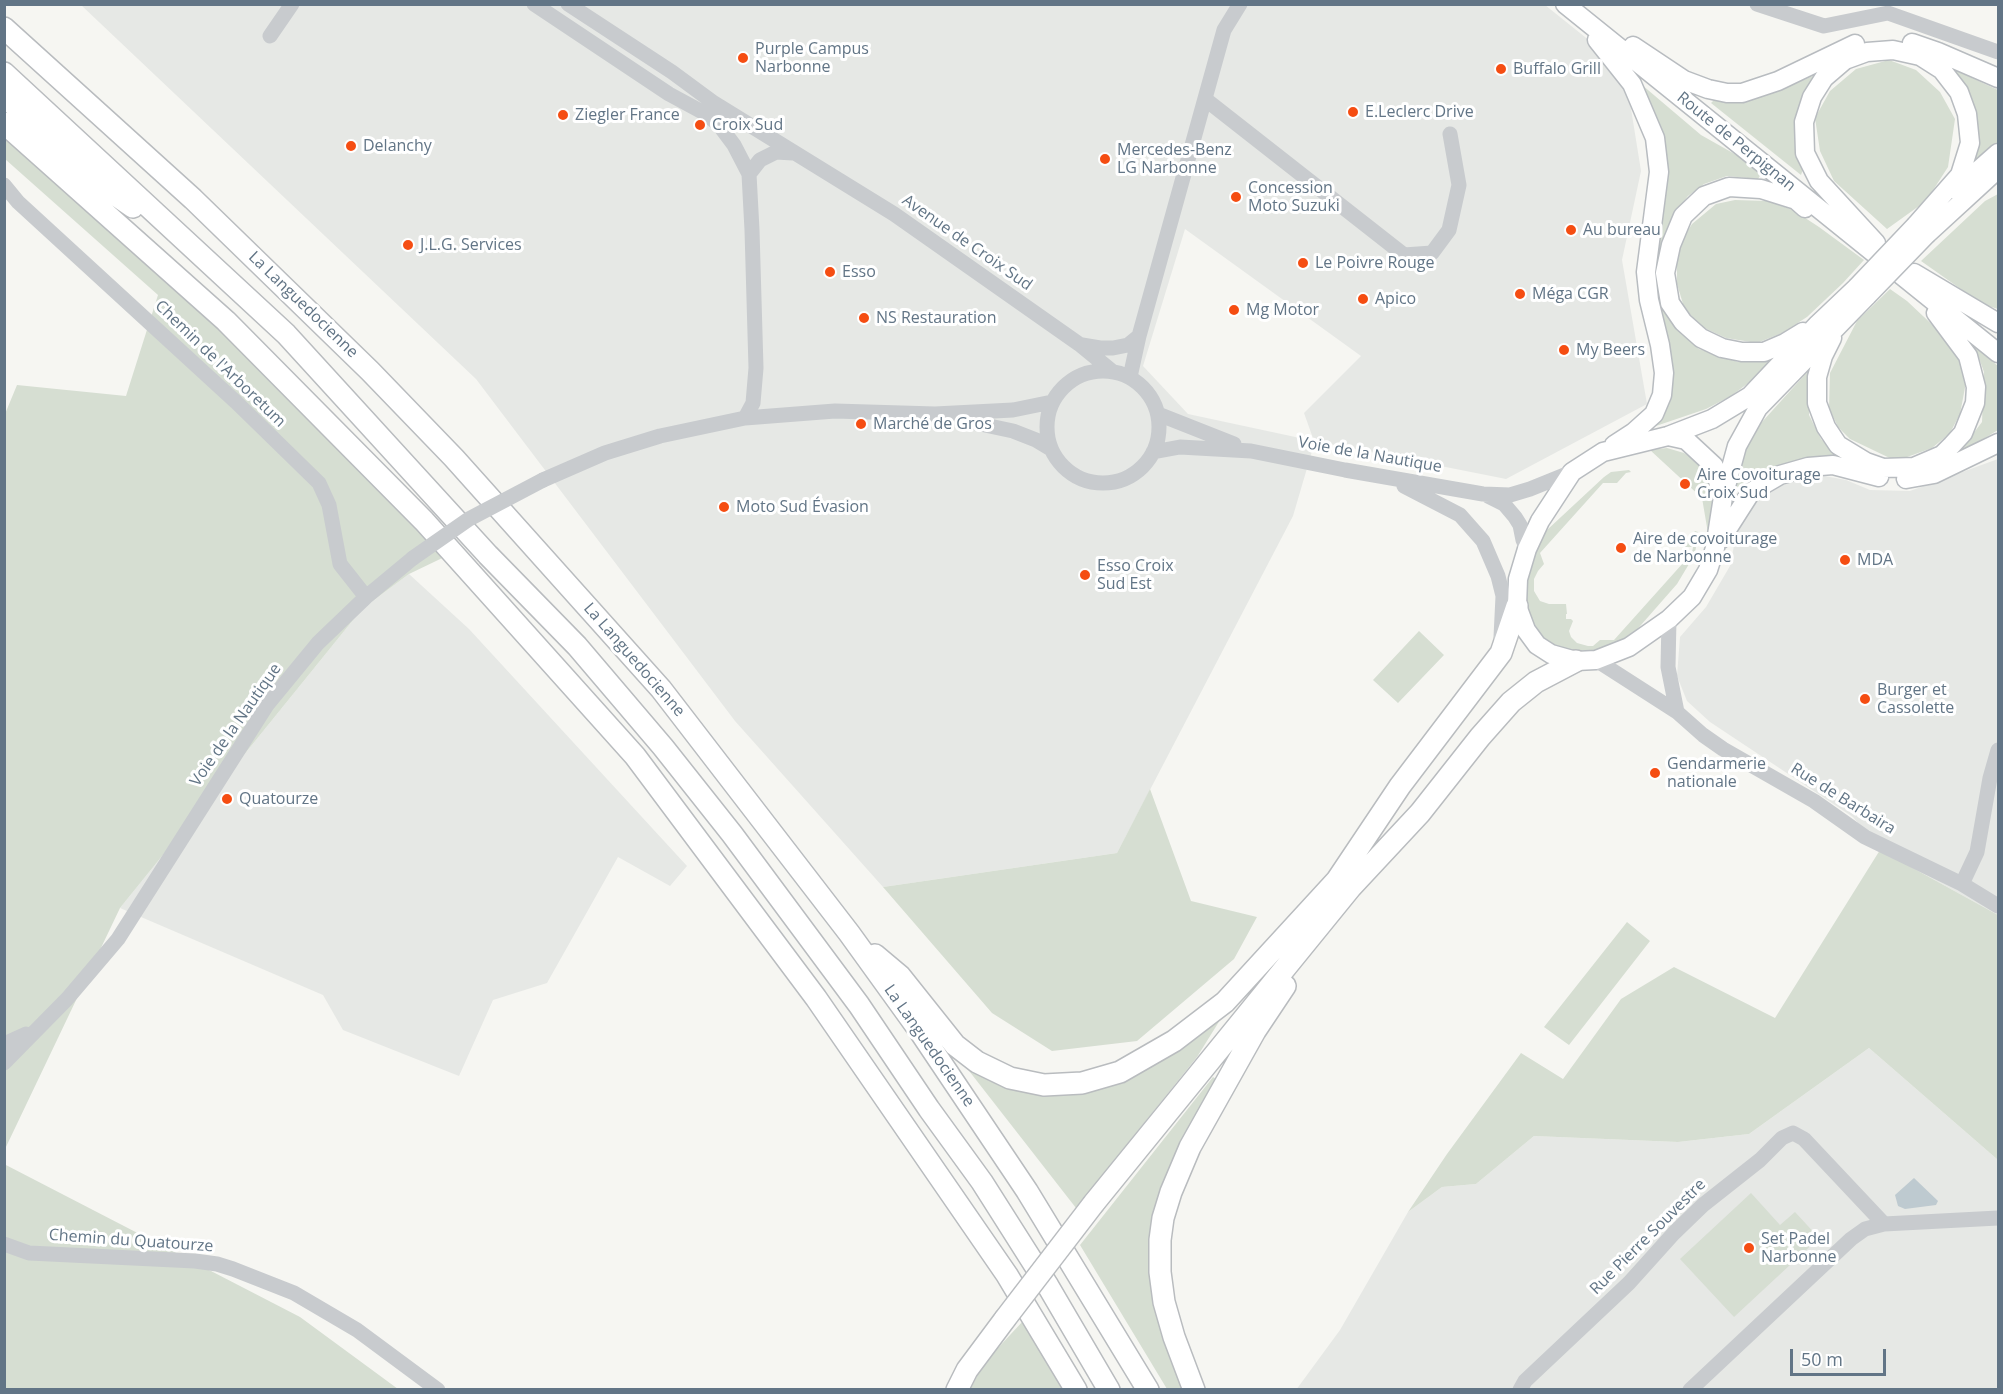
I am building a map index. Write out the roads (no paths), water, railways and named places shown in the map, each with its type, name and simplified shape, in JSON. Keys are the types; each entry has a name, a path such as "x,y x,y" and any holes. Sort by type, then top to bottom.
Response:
{"highway":[{"name":"La Languedocienne","path":"4,28 193,199 370,371 454,458 661,690 726,771 849,933 919,1030 1027,1191 1148,1389"},
{"name":"La Languedocienne","path":"4,73 286,334 488,555 577,646 670,756 732,834 860,1005 929,1109 982,1182 1048,1286 1109,1389"},
{"path":"4,96 107,189 195,250"},
{"path":"4,123 234,329 424,521 635,756 816,998 1007,1275 1077,1389"},
{"path":"1194,1389 1164,1302 1160,1272 1160,1240 1170,1191 1190,1147 1255,1031 1400,786 1501,652 1517,606"},
{"path":"849,933 900,976 955,1045 977,1062 1010,1078 1044,1085 1082,1083 1120,1072 1174,1041 1225,1002 1344,883 1420,813 1511,702 1536,682 1586,661"},
{"path":"957,1389 967,1370 1005,1319 1247,1014 1344,883"}],"main road":[{"path":"1558,4 1602,45 1632,84 1655,138 1659,172 1646,272 1649,300 1664,373 1662,395 1654,414 1634,432 1572,472 1540,521 1527,549 1518,579 1517,606 1526,630 1537,645 1551,654 1586,661 1629,647 1669,619 1692,597 1708,570 1715,548 1723,497 1737,446 1758,408 1840,323"},
{"name":"Route de Perpignan","path":"1564,4 1911,276"},
{"name":"Route de Perpignan","path":"1580,4 1793,178 1877,250"},
{"path":"1626,41 1684,80 1727,93 1742,93 1760,89 1803,70 1850,45 1885,39 1919,45 1998,78"},
{"path":"1877,250 1819,181 1805,153 1804,122 1812,97 1824,78 1845,60 1867,52 1893,50 1920,56 1942,70 1959,92 1967,114 1970,143 1960,175 1922,230"},
{"path":"1911,276 1968,356 1976,387 1975,403 1963,433 1942,455 1914,467 1883,468 1866,462 1838,446 1826,427 1817,403 1817,377 1823,356 1840,323 1862,292 1998,153"},
{"path":"1961,204 1998,169"},
{"path":"1922,230 1998,183"},
{"path":"1862,292 1818,324 1785,343 1764,352 1742,352 1722,348 1701,338 1683,322 1670,303 1665,273 1671,245 1683,216 1704,196 1729,187 1761,189 1796,200 1833,228 1877,250"},
{"path":"1911,276 1998,323"},
{"path":"1911,276 1998,340"},
{"path":"1911,276 1998,353"},
{"path":"1603,452 1668,436 1712,419 1750,396 1818,324"},
{"path":"1668,436 1686,440 1714,466 1723,497"},
{"path":"1715,548 1751,492 1780,475 1808,467 1833,465 1885,479 1907,480 1934,474 1998,442"}],"street":[{"path":"270,36 292,4"},
{"path":"534,4 669,94 706,114 719,125 734,145 749,174 756,368 753,403 745,418"},
{"name":"Avenue de Croix Sud","path":"568,4 672,72 714,103 894,214 1079,344 1112,371"},
{"path":"1130,377 1139,336 1224,30 1240,4"},
{"path":"1757,4 1824,26 1888,14 1998,52"},
{"path":"1206,99 1404,255 1432,253 1449,230 1459,184 1450,134"},
{"path":"749,174 760,160 776,152 796,154"},
{"name":"Chemin de l'Arboretum","path":"4,185 18,202 219,387 319,483 329,505 340,564 366,597"},
{"path":"1079,344 1113,348 1128,345 1139,336"},
{"path":"756,368 766,403 775,414"},
{"path":"1094,371 1112,371 1130,377 1147,392 1158,414 1159,428 1154,452 1142,468 1127,478 1104,484 1082,480 1064,468 1051,449 1047,426 1052,402 1071,380 1094,371"},
{"name":"Voie de la Nautique","path":"4,1063 67,999 118,939 267,705 318,642 366,597 413,558 469,519 543,480 605,453 660,436 745,418 835,411 935,414 1013,410 1052,402"},
{"name":"Voie de la Nautique","path":"935,414 1013,431 1051,449"},
{"name":"Voie de la Nautique","path":"1158,414 1251,451"},
{"name":"Voie de la Nautique","path":"1154,452 1180,447 1251,451 1483,494 1510,495 1572,472"},
{"path":"1376,475 1414,490 1460,515 1483,541 1498,576 1503,596 1501,652"},
{"name":"Voie de la Nautique","path":"1483,494 1504,504 1515,517 1520,525 1522,540 1527,549"},
{"path":"1669,619 1668,667 1677,712"},
{"name":"Rue de Barbaira","path":"1586,661 1677,712 1723,749 1814,801 1865,837 1962,884 1998,906"},
{"path":"1962,884 1977,852 1990,778 1998,750"},
{"name":"Voie de la Nautique","path":"4,1044 37,1028"},
{"name":"Rue Pierre Souvestre","path":"1520,1389 1525,1381 1629,1283 1703,1205 1760,1160 1782,1138 1793,1133 1804,1139 1884,1224"},
{"path":"1690,1389 1851,1239 1865,1229 1884,1224 1998,1218"},
{"name":"Chemin du Quatourze","path":"4,1244 29,1253 217,1264 294,1293 357,1330 438,1389"}],"place":[{"name":"Purple Campus Narbonne","path":"743,58"},
{"name":"Buffalo Grill","path":"1501,69"},
{"name":"E.Leclerc Drive","path":"1353,112"},
{"name":"Ziegler France","path":"563,115"},
{"name":"Croix Sud","path":"700,125"},
{"name":"Delanchy","path":"351,146"},
{"name":"Mercedes-Benz LG Narbonne","path":"1105,159"},
{"name":"Concession Moto Suzuki","path":"1236,197"},
{"name":"Au bureau","path":"1571,230"},
{"name":"J.L.G. Services","path":"408,245"},
{"name":"Le Poivre Rouge","path":"1303,263"},
{"name":"Esso","path":"830,272"},
{"name":"Méga CGR","path":"1520,294"},
{"name":"Apico","path":"1363,299"},
{"name":"Mg Motor","path":"1234,310"},
{"name":"NS Restauration","path":"864,318"},
{"name":"My Beers","path":"1564,350"},
{"name":"Marché de Gros","path":"861,424"},
{"name":"Aire Covoiturage Croix Sud","path":"1685,484"},
{"name":"Moto Sud Évasion","path":"724,507"},
{"name":"Aire de covoiturage de Narbonne","path":"1621,548"},
{"name":"MDA","path":"1845,560"},
{"name":"Esso Croix Sud Est","path":"1085,575"},
{"name":"Burger et Cassolette","path":"1865,699"},
{"name":"Gendarmerie nationale","path":"1655,773"},
{"name":"Quatourze","path":"227,799"},
{"name":"Set Padel Narbonne","path":"1749,1248"}]}
